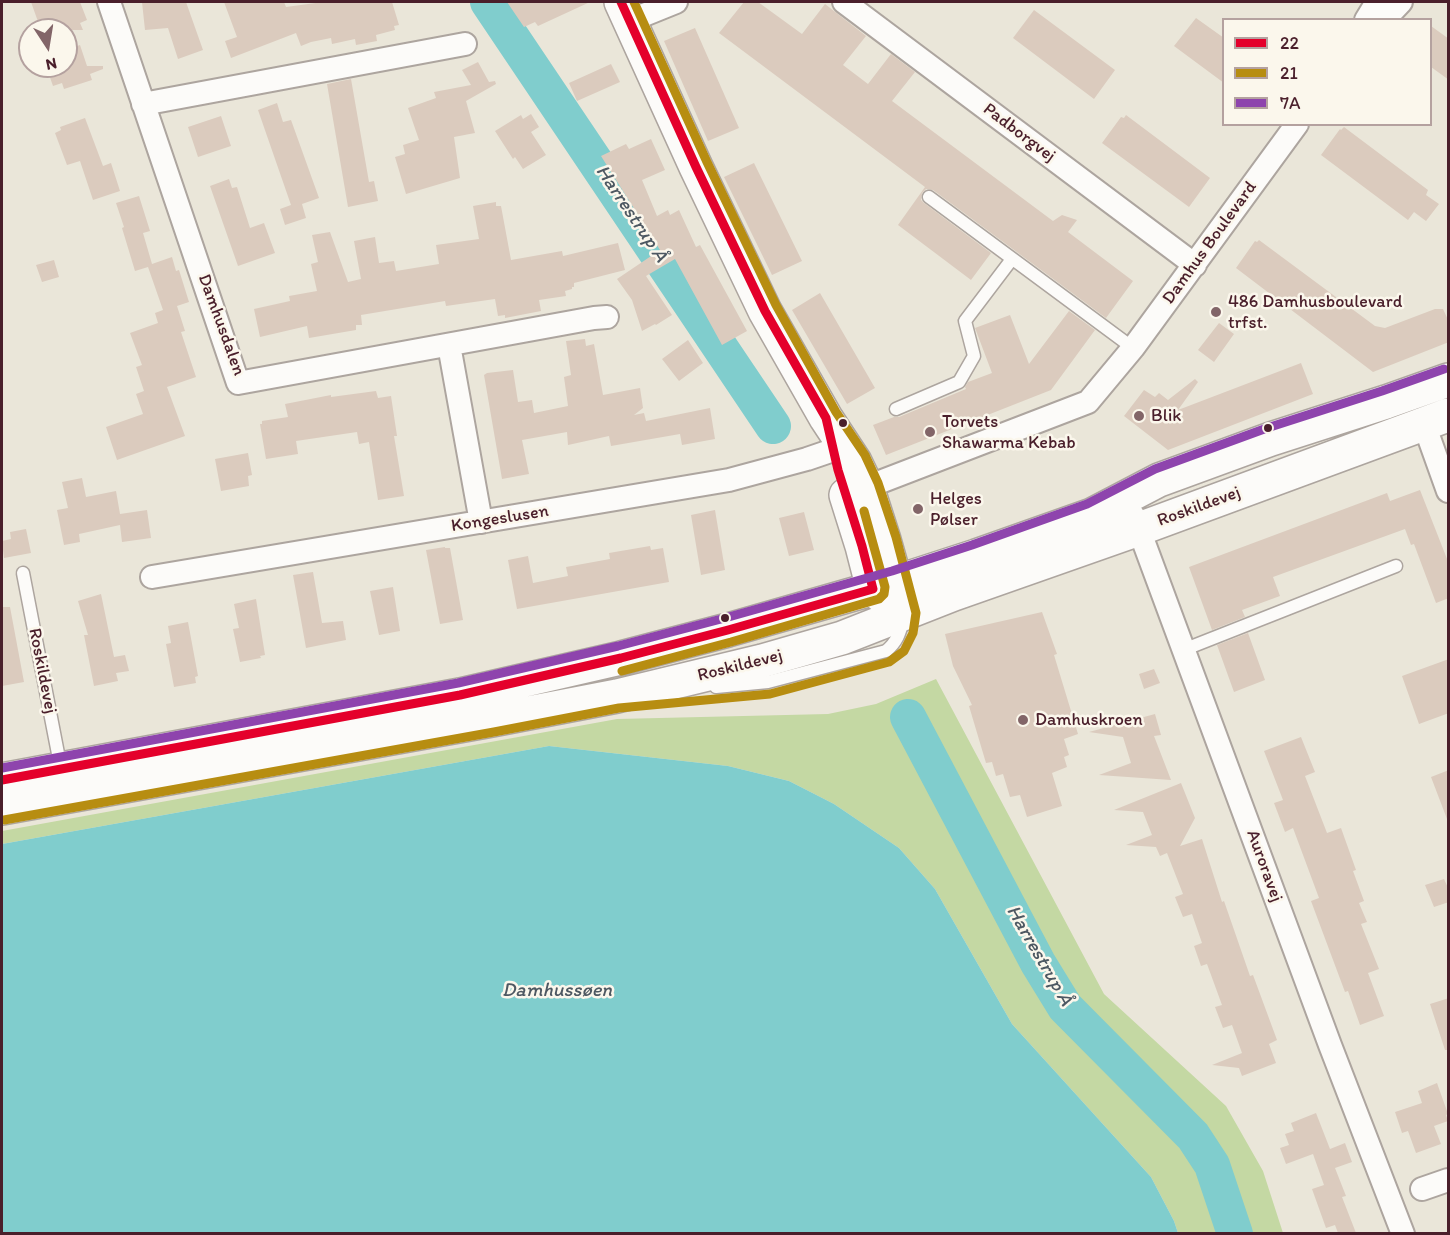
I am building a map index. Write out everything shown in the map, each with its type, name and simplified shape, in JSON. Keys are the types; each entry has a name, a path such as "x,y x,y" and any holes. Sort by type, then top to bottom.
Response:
{"main road":[{"path":"625,11 765,311 826,418 840,448 855,462 867,487 885,586"},
{"name":"Roskildevej","path":"2,780 471,693 728,630 885,586 1092,515 1159,480 1271,439 1449,380"},
{"name":"Roskildevej","path":"2,808 492,720 616,696 762,661 842,638 964,591 1436,420"},
{"path":"840,448 838,470 862,546 904,614"}],"street":[{"name":"Damhusdalen","path":"109,2 238,383 607,316"},
{"path":"625,11 676,2"},
{"name":"Padborgvej","path":"844,2 1195,266"},
{"path":"1367,18 1377,2"},
{"path":"1386,18 1401,2"},
{"path":"143,104 465,44"},
{"name":"Damhus Boulevard","path":"867,487 1088,402 1129,354 1296,126"},
{"path":"448,345 481,522"},
{"path":"1436,420 1449,490"},
{"name":"Kongeslusen","path":"152,577 729,480 840,448"},
{"name":"Auroravej","path":"1126,497 1140,529 1330,1045 1403,1233"},
{"path":"1422,1189 1449,1179"}],"lane":[{"path":"929,197 1012,259 1129,354"},
{"path":"896,409 959,382 974,356 965,321 1012,259"},
{"path":"1183,650 1396,566"},
{"name":"Roskildevej","path":"23,573 61,770"}],"green space":[{"path":"936,679 1104,994 1226,1106 1263,1171 1283,1233 1178,1233 1151,1177 1012,1024 935,889 899,848 834,804 789,781 728,766 549,746 2,844 2,831 617,719 828,714 876,704"}],"water":[{"name":"Damhussøen","path":"549,746 728,766 789,781 834,804 899,848 935,889 1012,1024 1151,1177 1178,1233 2,1233 2,844"}],"building":[{"path":"31,2 80,2 87,20 80,23 83,30 78,30 78,18 37,18"},
{"path":"142,2 186,2 203,50 178,59 168,28 145,30"},
{"path":"224,2 284,2 286,7 323,2 392,2 399,25 394,26 395,30 376,35 377,41 356,45 355,39 332,44 331,38 301,46 296,33 231,58 225,41 237,37"},
{"path":"507,2 590,2 538,26 535,22 524,27"},
{"path":"744,2 758,2 802,34 825,4 866,36 843,65 868,84 891,54 915,72 892,101 1053,221 1062,215 1077,220 1068,232 1133,281 1106,318 933,190 926,189 922,193 921,200 991,253 971,280 898,225 925,187 719,33"},
{"path":"1034,10 1115,70 1094,99 1013,38"},
{"path":"1196,18 1222,37 1222,82 1174,46"},
{"path":"1432,27 1449,39 1449,80 1432,68"},
{"path":"695,28 739,128 708,141 664,41"},
{"path":"80,45 87,66 103,66 103,69 90,74 92,80 64,89 62,83 53,86 50,78 78,78 78,46"},
{"path":"478,62 489,82 495,81 496,84 466,101 475,133 454,137 460,178 406,194 395,157 405,154 403,145 419,140 408,108 436,98 434,92 471,85 462,70"},
{"path":"611,64 620,82 577,101 569,83"},
{"path":"351,79 369,182 374,181 378,201 348,207 327,84"},
{"path":"277,103 283,122 291,120 319,198 302,204 306,218 285,225 280,209 291,205 258,110"},
{"path":"531,114 539,127 531,132 546,155 523,169 515,157 513,159 495,131 521,115 523,119"},
{"path":"1126,115 1210,178 1189,207 1102,143 1121,117 1124,118"},
{"path":"221,116 231,146 198,157 188,127"},
{"path":"85,118 103,166 111,163 120,191 93,200 80,161 67,165 55,133 61,130 60,127"},
{"path":"1344,127 1428,190 1426,195 1439,204 1426,221 1414,212 1408,220 1321,155 1340,129"},
{"path":"651,139 665,170 642,180 657,216 668,210 670,215 679,210 696,247 700,245 747,331 722,345 675,259 646,276 672,315 642,331 632,300 617,279 660,250 601,156 626,144 629,149"},
{"path":"754,163 802,261 772,275 724,177"},
{"path":"229,179 232,188 237,187 250,228 264,223 275,253 238,266 210,186"},
{"path":"139,196 150,231 143,233 152,264 172,257 176,271 179,270 189,302 177,306 185,331 181,332 196,377 167,387 185,436 117,460 106,427 143,414 136,394 144,391 136,367 142,365 130,333 158,323 155,313 163,310 148,267 135,271 116,203"},
{"path":"496,202 496,206 501,206 511,260 562,251 563,256 618,243 625,270 574,283 572,289 565,291 566,296 539,300 541,311 505,318 505,315 498,316 495,299 446,306 445,301 361,315 362,325 356,325 356,330 309,338 307,326 260,337 254,309 290,301 289,296 317,291 311,264 318,262 312,235 330,232 348,282 361,279 354,241 375,237 379,263 394,261 396,271 439,264 436,245 479,239 473,206"},
{"path":"1259,240 1375,326 1385,328 1435,309 1443,309 1449,322 1449,342 1373,372 1236,268 1255,241"},
{"path":"54,260 59,277 42,282 36,265"},
{"path":"820,293 875,388 847,404 792,310"},
{"path":"1069,311 1095,330 1051,390 886,455 873,425 899,417 966,389 968,382 992,373 975,328 1010,315 1029,364"},
{"path":"1219,323 1234,334 1214,362 1198,350"},
{"path":"585,339 586,346 594,344 603,395 640,388 643,408 634,415 644,413 646,421 710,408 715,439 682,445 680,434 611,446 609,436 568,445 567,432 522,440 529,474 502,479 484,375 513,370 518,402 532,400 534,413 568,406 564,377 571,375 566,341"},
{"path":"688,340 703,363 679,381 662,359"},
{"path":"1301,363 1313,394 1168,450 1124,416 1144,390 1155,397 1159,393 1168,400 1195,379 1198,382 1178,410"},
{"path":"376,391 378,398 391,396 397,436 394,436 404,496 378,500 369,442 359,444 357,432 296,441 298,454 266,459 260,424 262,421 288,417 285,404 331,395 331,397"},
{"path":"248,453 252,475 248,476 249,486 221,491 215,459"},
{"path":"82,478 86,497 116,491 120,514 147,510 151,538 122,542 120,525 79,534 80,542 64,545 57,510 68,508 62,482"},
{"path":"1420,490 1449,564 1449,598 1436,603 1414,544 1411,545 1405,529 1273,577 1280,596 1242,610 1245,617 1212,630 1189,567 1387,493 1390,501"},
{"path":"715,510 725,570 701,575 691,515"},
{"path":"804,512 814,550 789,556 779,518"},
{"path":"26,529 31,553 4,558 2,541 11,539 10,532"},
{"path":"650,546 651,550 663,548 669,582 517,609 508,560 528,556 533,583 568,576 566,567 610,559 609,553"},
{"path":"450,548 463,620 440,624 426,550"},
{"path":"313,572 322,623 343,621 346,640 306,648 293,575"},
{"path":"393,587 400,631 379,635 370,591"},
{"path":"101,594 114,657 125,655 129,671 116,673 118,681 94,686 84,635 88,635 78,601"},
{"path":"256,599 265,655 260,656 261,658 240,662 233,629 239,628 234,604"},
{"path":"2,607 10,607 24,682 2,686"},
{"name":"Damhuskroen","path":"1042,612 1057,654 1054,655 1078,734 1064,739 1069,755 1064,757 1067,767 1052,773 1062,806 1027,817 1020,795 1010,797 1003,774 996,776 992,762 986,763 969,706 972,705 953,666 945,634"},
{"path":"188,622 198,676 195,677 196,683 174,687 166,644 171,643 168,626"},
{"path":"1248,633 1265,680 1234,692 1217,645"},
{"path":"1449,659 1449,713 1419,724 1402,676"},
{"path":"1154,669 1160,683 1144,689 1139,674"},
{"path":"1155,714 1161,735 1154,736 1171,780 1099,775 1131,763 1123,737 1089,732"},
{"path":"1301,737 1315,772 1305,776 1327,833 1341,828 1356,870 1353,871 1364,901 1359,903 1367,922 1361,924 1379,969 1368,973 1384,1016 1360,1025 1348,991 1345,992 1311,901 1319,898 1293,828 1285,832 1274,803 1283,800 1264,751"},
{"path":"1449,770 1449,818 1447,819 1431,777"},
{"path":"1181,783 1195,818 1180,846 1202,839 1222,902 1224,901 1250,976 1253,975 1277,1040 1269,1044 1276,1063 1242,1076 1239,1068 1212,1065 1242,1053 1232,1025 1223,1028 1215,1007 1222,1005 1207,964 1201,966 1194,946 1202,943 1192,914 1183,917 1175,897 1183,894 1167,853 1160,856 1156,847 1126,845 1152,835 1143,812 1114,810"},
{"path":"1444,879 1449,890 1449,902 1434,907 1425,885"},
{"path":"1449,998 1449,1050 1445,1050 1430,1004"},
{"path":"1437,1083 1448,1114 1446,1115 1448,1121 1434,1126 1441,1144 1416,1153 1408,1131 1402,1133 1395,1112 1422,1103 1418,1091"},
{"path":"1316,1113 1330,1149 1345,1143 1352,1162 1335,1168 1346,1196 1342,1197 1356,1233 1338,1233 1335,1225 1326,1228 1312,1189 1324,1185 1313,1154 1286,1164 1280,1148 1289,1145 1285,1134 1294,1131 1291,1123"}],"waterway":[{"name":"Harrestrup Å","path":"488,2 773,426"},
{"name":"Harrestrup Å","path":"908,717 1038,963 1065,1007 1193,1136 1212,1165 1235,1234"}],"transit line":[{"name":"22","path":"2,780 460,695 621,658 873,589 838,470 826,418 765,311 621,2"},
{"name":"21","path":"4,820 619,708 770,694 889,662 904,651 913,633 916,613 896,537 878,483 865,455 836,412 776,305 634,2"},
{"name":"7A","path":"2,768 458,683 618,646 725,618 892,571 972,545 1087,504 1155,469 1267,428 1444,369"},
{"name":"21","path":"622,671 879,599 884,594 885,587 864,511"}],"place":[{"name":"486 Damhusboulevard trfst.","path":"1216,312"},
{"name":"Blik","path":"1139,416"},
{"name":"Torvets Shawarma Kebab","path":"930,432"},
{"name":"Helges Pølser","path":"918,509"},
{"name":"Damhuskroen","path":"1023,720"}]}
